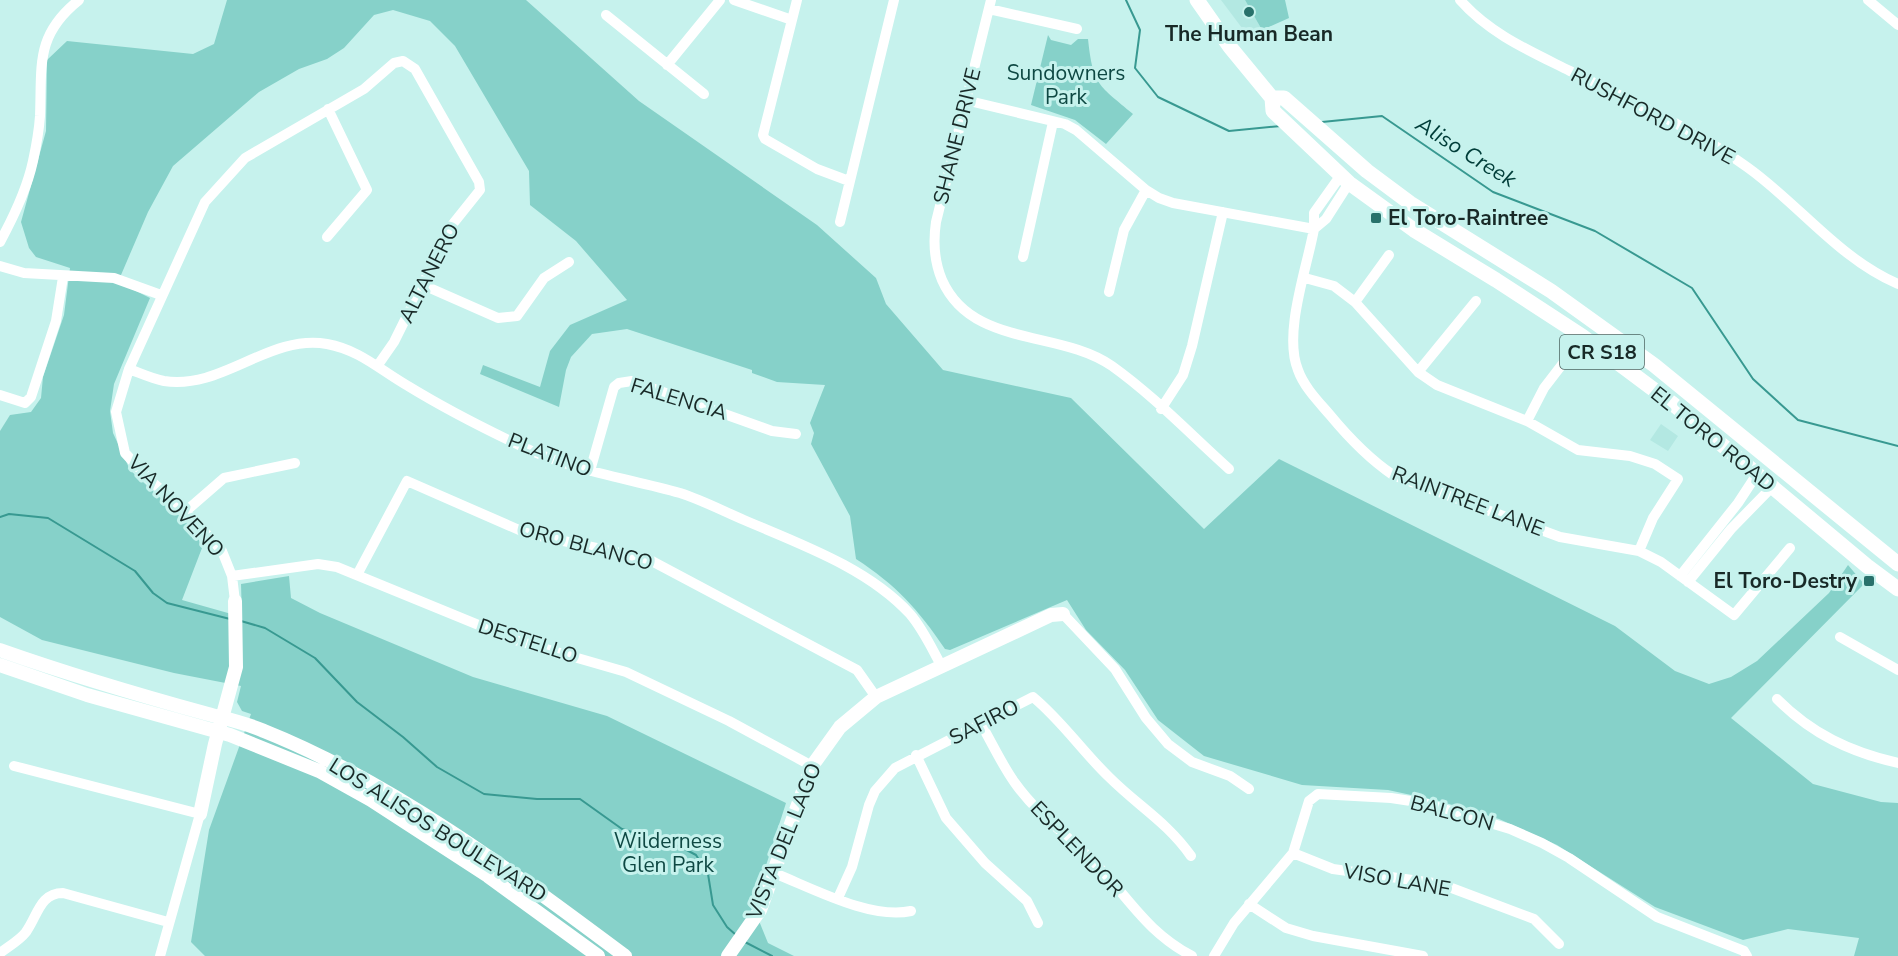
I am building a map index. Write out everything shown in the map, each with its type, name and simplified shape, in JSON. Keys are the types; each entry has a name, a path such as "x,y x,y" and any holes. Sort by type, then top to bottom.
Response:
{"main road":[{"name":"EL TORO ROAD","path":"1197,0 1273,104 1307,145 1345,179 1414,230 1582,336 1673,404 1867,566 1898,589"},
{"name":"EL TORO ROAD","path":"1273,104 1284,98 1330,140 1410,203 1599,323 1710,409 1898,564"},
{"name":"VIA NOVENO","path":"200,814 218,732 236,667 235,601"},
{"name":"VISTA DEL LAGO","path":"732,951 760,910 812,766 840,727 876,697 1051,615 1063,614"},
{"name":"LOS ALISOS BOULEVARD","path":"0,650 223,717 290,741 361,777 530,885 625,956"},
{"name":"LOS ALISOS BOULEVARD","path":"0,665 87,695 218,732 278,753 319,771 371,800 489,876 598,956"}],"street":[{"path":"0,242 32,164 40,118 40,66 43,45 54,25 79,0"},
{"path":"667,65 720,0"},
{"path":"734,0 792,20"},
{"path":"797,0 764,130 765,139 817,169 849,181"},
{"path":"840,222 894,0"},
{"name":"RUSHFORD DRIVE","path":"1460,0 1471,12 1506,40 1652,112 1732,157 1765,181 1852,258 1898,284"},
{"path":"1868,0 1898,25"},
{"path":"990,4 1077,29"},
{"name":"SHANE DRIVE","path":"990,4 936,222 934,251 939,273 948,293 959,306 991,327 1073,347 1112,366 1229,469"},
{"path":"606,15 704,94"},
{"name":"VIA NOVENO","path":"235,601 231,576 222,551 186,511 151,481 125,453 116,412 129,369 205,202 244,158 364,89 394,63 403,61"},
{"name":"ALTANERO","path":"378,365 394,342 452,225 480,190 479,182 415,69 403,61"},
{"path":"965,100 1076,130 1146,190 1173,203 1314,229 1332,209 1345,179"},
{"path":"327,237 367,190 328,109"},
{"path":"1023,257 1053,122"},
{"name":"RAINTREE LANE","path":"1345,179 1321,202 1314,213 1314,229 1293,332 1297,368 1313,395 1373,462 1394,475 1560,537 1639,551 1684,579 1734,615 1790,548"},
{"path":"1109,292 1124,230 1146,190"},
{"path":"1321,202 1332,209"},
{"path":"1161,409 1183,375 1192,346 1223,212"},
{"path":"1355,302 1389,255"},
{"path":"423,285 498,318 511,318 517,316 544,278 569,262"},
{"path":"0,266 24,273 63,277 98,275 114,278 161,296"},
{"path":"0,395 18,403 25,403 31,397 56,321 63,277"},
{"path":"1305,278 1334,286 1355,302 1418,372 1461,396 1527,421 1578,450 1630,456 1655,464 1678,479 1653,518 1639,551"},
{"path":"1418,372 1476,301"},
{"name":"PLATINO","path":"129,369 163,381 184,382 221,372 273,349 307,343 346,348 378,365 445,408 524,447 590,471 681,494 781,536 862,576 888,593 912,616 942,665"},
{"path":"1527,421 1544,388 1564,362"},
{"name":"FALENCIA","path":"590,471 614,387 625,381 653,388 772,431 796,434"},
{"path":"186,511 224,478 295,463"},
{"path":"1684,579 1736,514 1757,474"},
{"name":"ORO BLANCO","path":"357,575 407,481 526,533 648,559 857,670 876,697"},
{"path":"1736,514 1772,487"},
{"name":"DESTELLO","path":"231,576 318,564 337,567 515,640 626,672 729,721 812,766"},
{"path":"1063,614 1115,669 1146,718 1168,744 1192,762 1230,776 1249,789"},
{"path":"1840,637 1898,670"},
{"name":"SAFIRO","path":"838,898 852,867 875,791 895,768 916,755 1033,697 1058,718 1113,781 1175,833 1191,856"},
{"path":"1777,699 1799,721 1833,742 1868,756 1898,763"},
{"name":"ESPLENDOR","path":"981,724 1016,784 1047,820 1094,862 1148,926 1172,945 1192,956"},
{"path":"916,755 946,818 985,863 1027,901 1038,923"},
{"path":"14,766 200,814"},
{"name":"BALCON","path":"1214,956 1226,933 1293,852 1309,801 1318,794 1391,798 1464,813 1542,843 1657,917 1744,951 1747,956"},
{"name":"VIA NOVENO","path":"159,956 200,814"},
{"name":"VISO LANE","path":"1293,852 1333,868 1441,884 1534,919 1559,944"},
{"path":"774,873 838,898 887,913 910,911"},
{"path":"0,953 25,934 46,898 54,893 63,893 168,922"},
{"path":"1249,904 1286,928 1423,956"}],"shaded area":[{"path":"1221,0 1245,0 1262,30 1256,35 1254,44"},
{"path":"1661,424 1678,436 1668,451 1650,440"}],"green space":[{"name":"Wilderness Glen Park","path":"227,0 526,0 639,101 817,225 876,278 886,304 943,370 1071,398 1204,529 1279,459 1615,626 1675,671 1709,684 1731,677 1757,661 1829,593 1848,565 1864,584 1731,718 1813,784 1881,802 1898,803 1898,956 1854,956 1859,938 1788,929 1743,940 1655,907 1557,845 1499,819 1439,801 1388,790 1302,785 1204,756 1158,720 1125,670 1086,630 1067,600 950,650 945,649 895,588 856,559 850,516 811,444 814,433 810,423 825,385 777,382 752,373 752,370 627,329 592,334 571,357 566,370 559,407 480,374 483,365 540,387 550,351 570,325 627,300 576,241 530,205 529,171 455,46 430,21 393,10 374,15 344,48 327,59 299,69 259,92 173,166 148,212 118,282 150,298 114,384 110,411 113,433 130,470 195,530 202,548 182,600 242,617 241,584 289,576 291,598 320,613 473,677 607,716 786,803 753,906 768,943 794,956 205,956 191,942 209,830 251,714 242,711 237,702 241,686 174,673 42,640 0,617 0,431 10,415 31,412 41,398 43,377 64,315 70,268 36,257 29,248 21,222 46,131 47,60 67,41 193,54 214,44"},
{"path":"1245,0 1285,0 1289,18 1262,30"},
{"name":"Sundowners Park","path":"1048,35 1051,40 1071,45 1078,39 1088,39 1095,76 1112,97 1133,114 1106,144 1075,120 1031,105"}],"waterway":[{"name":"Aliso Creek","path":"1126,0 1140,30 1135,68 1158,97 1229,131 1281,126"},
{"name":"Aliso Creek","path":"1322,122 1382,116 1493,192 1595,231 1692,288 1753,379 1798,420 1898,446"},
{"path":"0,517 9,514 48,518 135,571 153,593 167,603 230,619"},
{"path":"241,621 265,628 315,658 357,702 403,737 437,767 484,794 537,799 580,799 622,829 681,847 696,855 708,874 713,905 727,927 736,935"},
{"path":"743,941 772,956"}],"place":[{"name":"The Human Bean","path":"1249,12"},
{"name":"El Toro-Raintree","path":"1376,218"},
{"name":"El Toro-Destry","path":"1869,581"}]}
